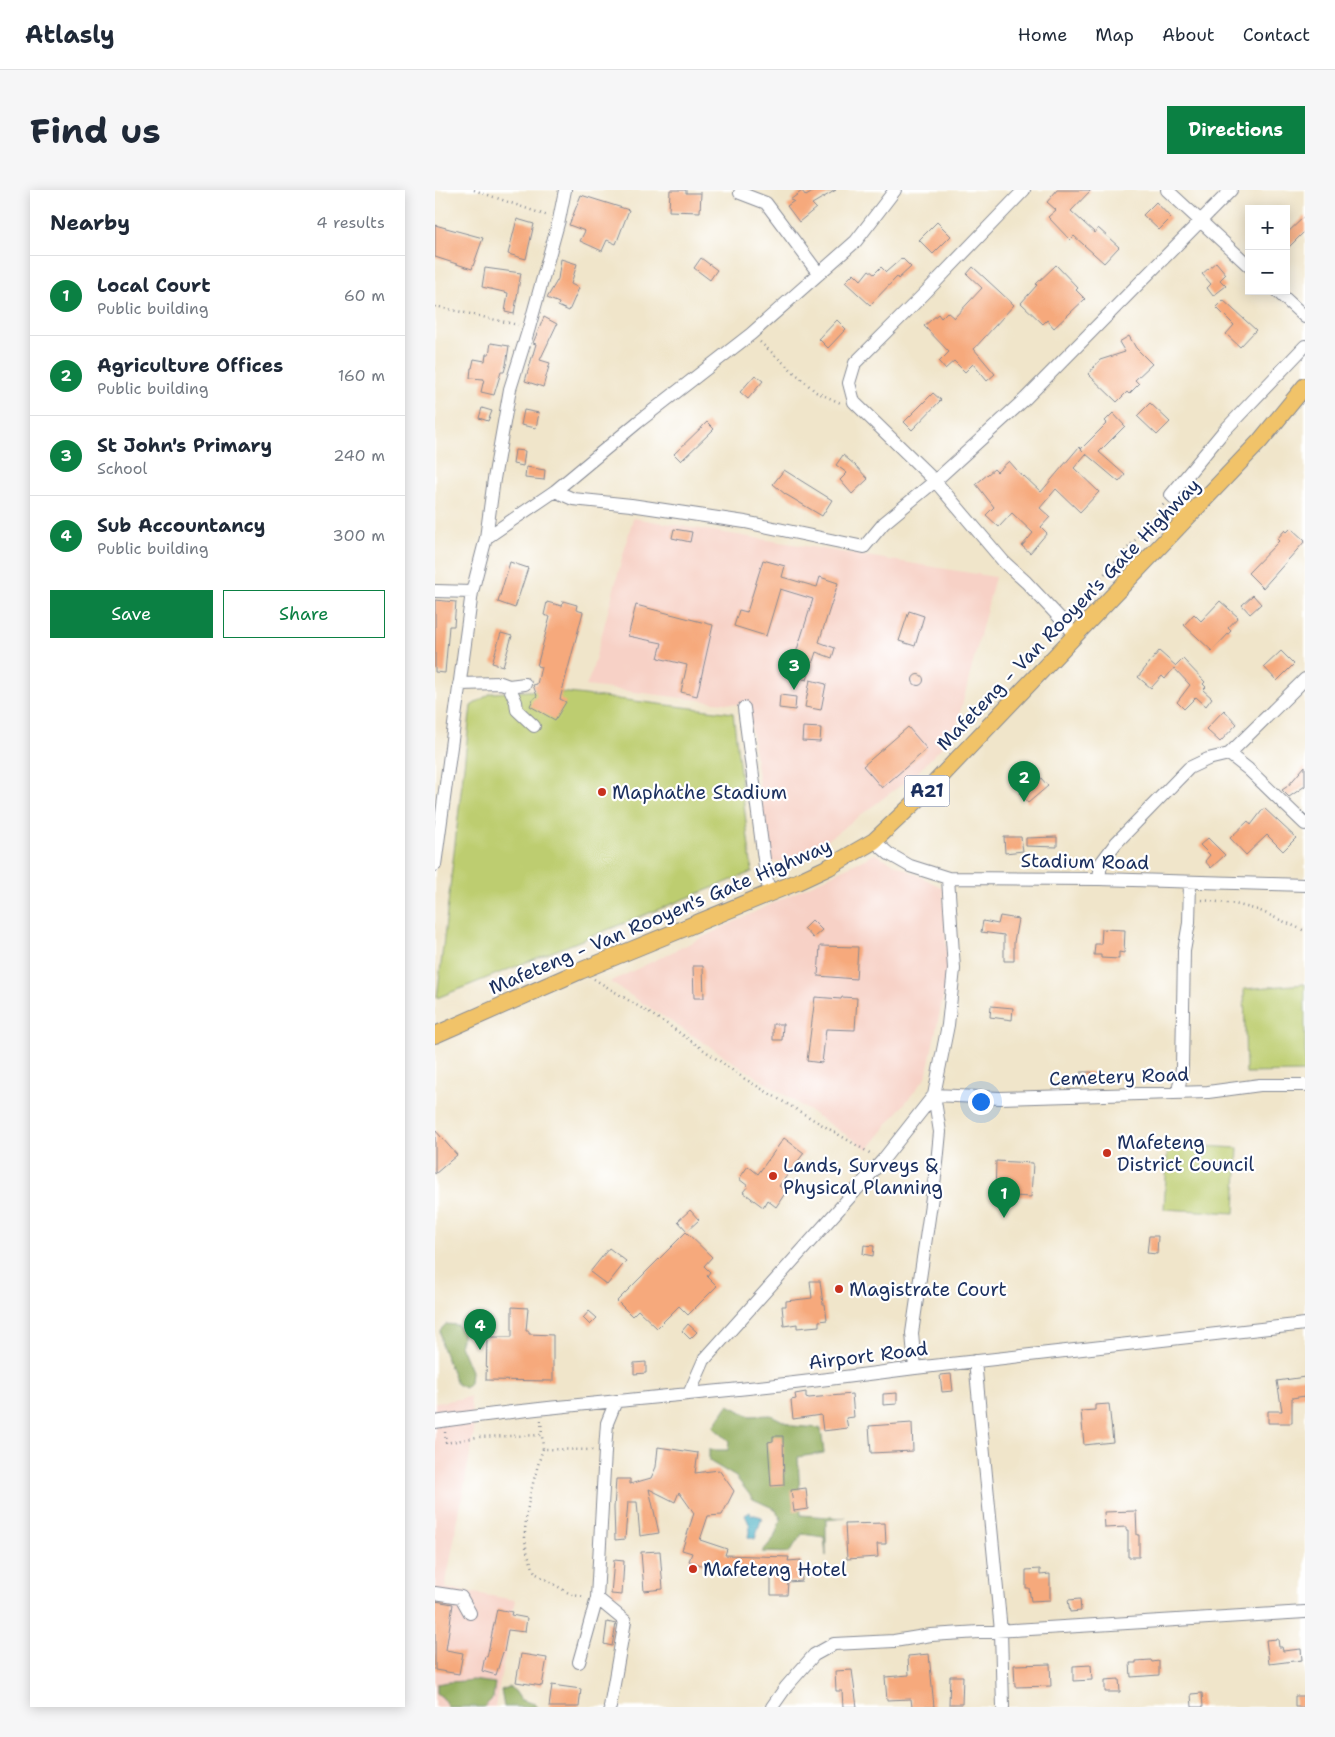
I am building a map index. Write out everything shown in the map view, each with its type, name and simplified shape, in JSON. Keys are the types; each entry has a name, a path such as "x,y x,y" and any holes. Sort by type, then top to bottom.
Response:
{"main road":[{"name":"Mafeteng - Van Rooyen's Gate Highway","path":"435,1035 580,971 771,893 829,867 875,841 976,741 1075,634 1191,514 1259,441 1305,386"}],"street":[{"path":"435,864 472,592 486,538 510,389 559,220 565,190"},
{"path":"486,538 555,491 638,422 751,334 856,241 895,190"},
{"path":"1024,190 925,294 855,362 849,383 854,402 935,481 1004,562 1026,582 1075,634"},
{"path":"1167,190 1245,262"},
{"path":"555,491 573,499 736,520 864,547 884,523 935,481 1025,399 1231,190"},
{"path":"741,193 766,203 819,274"},
{"path":"1281,295 1305,317"},
{"path":"1191,514 1171,495 1223,432 1305,346"},
{"path":"435,591 472,592"},
{"path":"1099,879 1101,863 1115,843 1189,768 1229,754 1305,679"},
{"path":"459,684 501,683 509,686 525,684"},
{"path":"509,686 516,702 517,710 534,726"},
{"path":"744,708 767,882 771,893"},
{"path":"1229,754 1248,769 1305,824"},
{"name":"Stadium Road","path":"875,841 889,854 910,866 947,878 1099,879 1305,885"},
{"path":"915,1368 912,1333 940,1132 934,1095 948,1025 954,969 947,878"},
{"path":"1177,1093 1182,1068 1184,951 1189,923 1190,882"},
{"name":"Cemetery Road","path":"934,1095 1000,1098 1208,1092 1260,1085 1305,1085"},
{"path":"689,1394 704,1360 882,1160 934,1095"},
{"name":"Airport Road","path":"439,1421 531,1409 853,1376 1305,1324"},
{"path":"975,1361 1001,1631 1003,1707"},
{"path":"579,1662 597,1598 607,1423 616,1401"},
{"path":"435,1593 461,1597 470,1613"},
{"path":"597,1598 625,1621 610,1707"},
{"path":"772,1707 814,1654 834,1644 895,1642 931,1635 1305,1612"}],"path":[{"path":"474,190 559,220"},
{"path":"435,306 529,328"},
{"path":"751,334 816,392 845,406 854,402"},
{"path":"1062,621 1135,540 1171,495"},
{"path":"1190,899 1235,904 1258,910 1305,931"},
{"path":"580,971 667,1024 745,1078 882,1160"},
{"path":"439,1421 445,1443 477,1437 542,1436 543,1449 534,1477 526,1527 526,1547 535,1573 572,1595 597,1598"},
{"path":"543,1449 605,1450"}],"shaded area":[{"path":"633,518 995,577 955,733 917,773 799,861 770,862 748,706 586,686 592,671"},
{"path":"875,854 943,888 948,974 926,1077 868,1149 610,982"},
{"path":"470,1397 474,1433 445,1588 515,1600 495,1707 435,1707 435,1403"}],"green space":[{"name":"Maphathe Stadium","path":"544,690 733,713 752,872 437,998 471,706 491,693"},
{"path":"1305,984 1305,1072 1246,1073 1244,989"},
{"path":"1168,1144 1238,1148 1235,1213 1164,1209"},
{"path":"446,1324 457,1325 463,1332 460,1345 471,1371 470,1383 465,1388 457,1384 442,1347 440,1330"},
{"path":"728,1405 750,1416 771,1415 793,1426 821,1428 824,1453 798,1457 801,1515 845,1518 826,1520 826,1556 824,1537 802,1534 789,1553 762,1552 774,1538 781,1519 775,1509 753,1499 736,1477 709,1461 709,1450 728,1450 729,1441 713,1427"},
{"path":"472,1680 495,1683 493,1698 484,1707 448,1707 443,1698 437,1693 437,1684"},
{"path":"509,1687 515,1691 521,1700 535,1704 538,1707 504,1707 501,1690"}],"water":[{"path":"750,1512 762,1517 755,1539 748,1537 750,1526 745,1515"}],"building":[{"path":"670,190 686,190 686,193 701,193 700,212 669,211"},
{"path":"816,190 836,190 812,204 816,208 799,222 787,206 794,201 790,200 802,191 806,196"},
{"path":"1057,190 1091,190 1071,211 1095,233 1098,228 1119,247 1104,263 1074,236 1070,240 1048,217 1056,210 1047,202"},
{"path":"581,195 629,210 616,244 607,240 602,251 580,241 585,231 569,225"},
{"path":"1156,202 1171,218 1159,230 1143,215"},
{"path":"1305,216 1305,231 1290,246 1290,230"},
{"path":"517,219 534,224 526,259 508,254"},
{"path":"937,222 951,236 933,254 919,240"},
{"path":"435,225 483,238 472,269 435,257"},
{"path":"701,258 717,270 710,280 694,268"},
{"path":"902,258 911,267 898,279 897,277 870,305 845,282 854,273 861,280 869,270 874,274 881,267 886,272"},
{"path":"561,259 577,264 571,284 579,288 569,311 558,306 559,303 547,298 558,279"},
{"path":"1216,262 1226,274 1220,280 1226,286 1213,296 1207,288 1211,284 1202,274"},
{"path":"1056,265 1078,288 1076,290 1085,299 1054,328 1047,320 1043,324 1021,303 1036,284"},
{"path":"973,267 1014,305 974,349 995,374 987,381 973,364 965,372 954,361 945,369 939,362 949,352 924,326 938,314 941,318 947,312 954,318 982,288 967,274"},
{"path":"485,268 521,273 514,314 505,312 508,293 482,287"},
{"path":"1223,300 1256,330 1240,347 1226,334 1234,325 1216,307"},
{"path":"544,317 557,324 540,360 550,363 543,387 525,381 536,344 533,343"},
{"path":"837,320 846,329 828,348 819,339"},
{"path":"1129,336 1136,348 1152,364 1135,380 1139,384 1117,402 1088,374 1100,360 1125,352 1119,342"},
{"path":"491,343 509,346 504,372 501,372 494,395 481,392 484,379 470,378 474,359 485,361 486,354 489,354"},
{"path":"755,375 763,381 748,399 740,392"},
{"path":"933,393 941,400 912,430 904,422"},
{"path":"1150,403 1170,422 1157,435 1137,416"},
{"path":"482,408 492,411 488,421 479,418"},
{"path":"524,410 539,413 536,428 521,425"},
{"path":"1113,413 1125,426 1099,452 1125,475 1119,482 1086,454 1074,468 1099,492 1080,512 1056,489 1040,508 1050,517 1041,527 1047,533 1030,553 1022,546 1033,533 1012,513 999,527 986,515 994,507 976,484 994,469 997,472 1009,461 1023,477 1041,492 1079,447 1081,449 1107,423 1105,421"},
{"path":"707,422 714,429 681,461 674,454"},
{"path":"515,450 525,451 523,466 513,464"},
{"path":"843,455 868,479 852,494 840,480 847,473 836,465"},
{"path":"526,467 545,470 544,480 525,478"},
{"path":"784,470 832,500 822,516 785,494 773,484"},
{"path":"1291,528 1305,541 1263,588 1248,573 1279,541 1277,539 1285,530 1287,532"},
{"path":"674,529 692,532 690,542 672,538"},
{"path":"763,560 785,566 782,577 817,587 820,577 838,583 819,642 835,648 832,658 816,652 807,680 789,675 813,599 780,589 766,636 734,626 739,610 747,612"},
{"path":"510,562 528,568 515,608 498,602"},
{"path":"1253,595 1261,604 1250,614 1242,605"},
{"path":"435,600 456,602 454,626 449,626 445,673 435,672"},
{"path":"563,601 577,605 576,610 583,612 560,699 566,702 555,720 530,706 533,699 537,696 533,685 537,684 541,667 537,666 550,617 544,615 547,602 562,606"},
{"path":"1220,601 1238,617 1228,628 1231,631 1212,651 1184,625 1194,614 1201,621"},
{"path":"636,605 713,625 697,696 681,692 687,665 658,658 662,643 628,636"},
{"path":"909,611 924,616 915,646 899,641"},
{"path":"501,633 512,636 503,666 492,663"},
{"path":"1159,651 1176,666 1183,659 1205,682 1203,684 1206,687 1203,690 1212,698 1206,706 1196,697 1184,709 1177,702 1190,685 1174,668 1165,679 1162,676 1151,688 1138,677"},
{"path":"1281,651 1294,664 1277,681 1264,667"},
{"path":"918,674 924,680 918,686 912,680"},
{"path":"810,680 826,684 821,710 805,707"},
{"path":"780,695 796,697 795,710 779,708"},
{"path":"1224,710 1237,724 1220,742 1206,729"},
{"path":"803,727 821,728 820,742 802,741"},
{"path":"908,727 927,749 882,788 863,766"},
{"path":"1305,766 1305,786 1289,797 1282,790 1288,786"},
{"path":"1040,777 1048,786 1028,803 1020,793"},
{"path":"1264,808 1296,838 1283,851 1267,835 1246,855 1230,838 1248,821 1251,825"},
{"path":"1004,837 1021,837 1023,851 1005,853"},
{"path":"1057,837 1057,847 1026,846 1026,838"},
{"path":"1208,838 1225,855 1211,868 1205,861 1210,855 1200,845"},
{"path":"1000,916 1018,919 1014,942 1014,961 1004,961 1004,935 981,932 983,921 998,924"},
{"path":"812,920 822,930 813,938 804,928"},
{"path":"1102,929 1125,930 1124,953 1119,952 1119,959 1101,958 1101,955 1094,955 1095,944 1101,944"},
{"path":"820,946 858,947 856,979 818,976"},
{"path":"693,966 703,966 704,998 694,998"},
{"path":"815,997 857,998 855,1030 826,1029 822,1063 807,1061"},
{"path":"991,1006 1013,1008 1012,1020 990,1017"},
{"path":"773,1024 783,1024 782,1040 773,1040"},
{"path":"1081,1072 1092,1072 1092,1083 1080,1082"},
{"path":"435,1130 457,1155 435,1174"},
{"path":"784,1138 804,1153 779,1186 786,1192 776,1207 767,1200 763,1207 743,1192 748,1186 739,1179 748,1166 758,1174"},
{"path":"996,1161 1033,1163 1031,1197 995,1195"},
{"path":"690,1210 699,1220 687,1231 678,1221"},
{"path":"686,1232 712,1257 704,1266 710,1272 707,1276 717,1286 688,1315 679,1306 657,1328 638,1310 632,1316 617,1301"},
{"path":"1149,1236 1158,1236 1157,1254 1147,1253"},
{"path":"864,1245 874,1246 873,1256 863,1254"},
{"path":"609,1248 626,1261 607,1285 590,1272"},
{"path":"810,1281 820,1281 827,1320 819,1321 819,1326 797,1328 797,1324 784,1326 782,1306 786,1306 786,1301 812,1298"},
{"path":"512,1307 528,1308 526,1331 529,1331 529,1334 553,1335 553,1381 486,1380 487,1337 512,1337"},
{"path":"589,1311 597,1318 590,1325 583,1318"},
{"path":"688,1324 697,1332 690,1339 682,1331"},
{"path":"646,1362 646,1373 634,1374 634,1363"},
{"path":"951,1374 953,1391 942,1392 940,1375"},
{"path":"1305,1377 1305,1396 1292,1398 1292,1423 1268,1423 1268,1411 1282,1411 1277,1381"},
{"path":"806,1392 806,1397 809,1398 852,1394 854,1417 846,1418 848,1428 823,1431 821,1415 793,1419 791,1400 796,1399 795,1394"},
{"path":"897,1393 897,1404 883,1405 883,1394"},
{"path":"1109,1404 1113,1442 1084,1445 1081,1411 1095,1410 1095,1405"},
{"path":"912,1423 913,1451 871,1453 869,1426"},
{"path":"773,1436 783,1436 784,1485 771,1486 768,1442 773,1441"},
{"path":"658,1447 698,1453 695,1473 719,1470 734,1491 722,1515 708,1516 700,1540 727,1549 725,1555 789,1557 788,1561 801,1560 802,1581 788,1582 787,1595 771,1595 771,1572 717,1570 689,1561 692,1553 682,1550 694,1513 679,1492 675,1502 649,1489 659,1533 640,1536 637,1502 628,1502 625,1539 615,1540 614,1508 616,1479 630,1479 630,1484 651,1478 656,1467"},
{"path":"806,1488 808,1509 794,1511 791,1490"},
{"path":"1136,1511 1139,1557 1128,1557 1128,1530 1126,1530 1126,1527 1105,1528 1104,1512"},
{"path":"885,1523 886,1544 877,1544 878,1557 847,1559 845,1524"},
{"path":"660,1551 663,1589 644,1591 641,1552"},
{"path":"614,1560 624,1561 622,1595 611,1594"},
{"path":"1040,1569 1040,1575 1050,1574 1050,1600 1031,1601 1029,1588 1026,1588 1026,1570"},
{"path":"1080,1599 1081,1611 1070,1612 1068,1600"},
{"path":"435,1601 453,1604 446,1650 463,1653 459,1674 435,1670"},
{"path":"497,1609 512,1612 511,1615 527,1618 525,1632 508,1630 504,1652 496,1675 482,1671 485,1656 487,1657"},
{"path":"607,1622 616,1624 612,1646 604,1644"},
{"path":"1278,1639 1279,1647 1282,1647 1283,1651 1301,1649 1302,1660 1269,1664 1266,1640"},
{"path":"521,1654 547,1658 542,1686 516,1682"},
{"path":"929,1654 934,1707 912,1707 911,1699 887,1700 885,1677 909,1675 908,1656"},
{"path":"1151,1660 1152,1662 1159,1661 1159,1675 1131,1677 1130,1663"},
{"path":"1050,1664 1051,1686 1015,1687 1014,1665"},
{"path":"1091,1665 1092,1680 1073,1681 1073,1666"},
{"path":"852,1670 857,1707 843,1707 842,1691 836,1691 835,1671"},
{"path":"950,1676 963,1676 962,1704 949,1704"},
{"path":"1119,1679 1120,1692 1105,1692 1105,1680"},
{"path":"552,1685 581,1689 579,1707 549,1707"},
{"path":"1202,1693 1203,1707 1192,1707 1191,1694"},
{"path":"1295,1696 1305,1696 1305,1707 1295,1707"}],"place":[{"name":"St John's Primary","path":"794,690"},
{"name":"Maphathe Stadium","path":"602,792"},
{"name":"Agriculture Offices","path":"1024,802"},
{"name":"Mafeteng District Council","path":"1107,1153"},
{"name":"Lands, Surveys & Physical Planning","path":"773,1176"},
{"name":"Local Court","path":"1004,1218"},
{"name":"Magistrate Court","path":"839,1289"},
{"name":"Sub Accountancy","path":"480,1350"},
{"name":"Mafeteng Hotel","path":"693,1569"}]}
